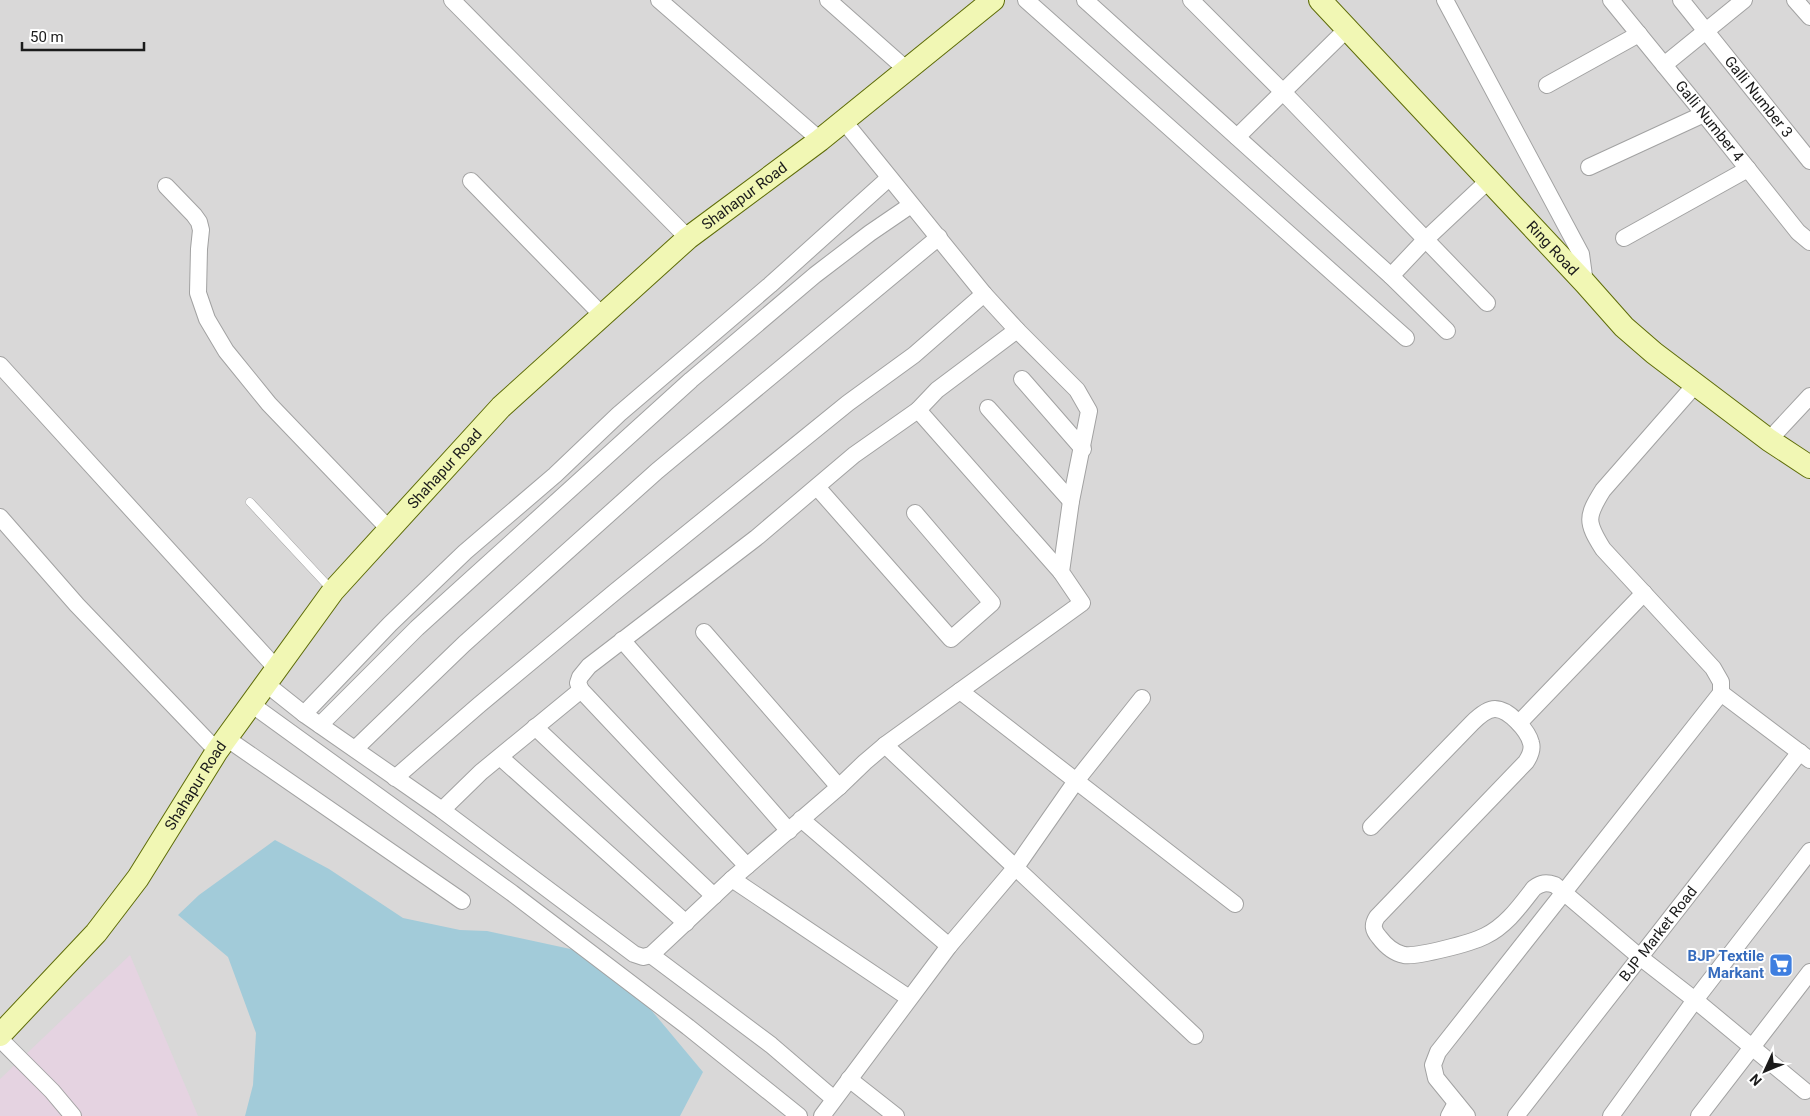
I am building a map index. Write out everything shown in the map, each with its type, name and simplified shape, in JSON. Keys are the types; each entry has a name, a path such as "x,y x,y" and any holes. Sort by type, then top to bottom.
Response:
{"main road":[{"name":"Shahapur Road","path":"0,1035 96,933 132,886 221,744 332,591 501,406 688,238 820,140 993,0"},
{"name":"Ring Road","path":"1320,0 1624,327 1695,385 1769,440 1810,467"}],"street":[{"path":"452,0 688,238"},
{"path":"659,0 820,140"},
{"path":"828,0 906,70"},
{"path":"1026,0 1406,338"},
{"path":"1085,0 1392,276 1447,331"},
{"path":"1191,0 1283,92 1487,304"},
{"path":"1445,0 1581,254 1585,284"},
{"name":"Galli Number 4","path":"1611,0 1798,232 1810,242"},
{"name":"Galli Number 3","path":"1681,0 1810,161"},
{"path":"1664,65 1744,0"},
{"path":"1795,0 1810,17"},
{"path":"1237,137 1347,29"},
{"path":"1547,85 1639,34"},
{"path":"1589,167 1704,114"},
{"path":"843,120 984,294 1077,390 1089,411 1083,449 1071,501 1061,572"},
{"path":"1624,238 1748,169"},
{"path":"304,714 390,624 465,552 555,475 619,414 770,285 890,178"},
{"path":"1392,276 1425,240 1488,180"},
{"path":"471,181 602,314"},
{"path":"166,186 199,222 201,230 198,293 207,320 226,351 269,404 389,529"},
{"path":"320,725 417,628 691,380 815,275 911,204"},
{"path":"355,749 464,644 657,470 939,237"},
{"path":"394,778 631,578 848,403 914,355 984,294"},
{"path":"747,866 581,690 578,683 580,677 622,640 756,538 854,455 918,410 937,390 1017,330"},
{"path":"0,365 304,714 442,810 634,954 643,957 651,955 747,866 839,787 885,744 1082,603 1061,572 918,410"},
{"path":"1022,380 1083,449"},
{"path":"1467,1116 1452,1109 1436,1078 1433,1065 1438,1052 1721,693 1721,682 1713,668 1603,549 1591,530 1590,519 1592,507 1603,490 1695,385"},
{"path":"1769,440 1810,396"},
{"path":"988,408 1071,501"},
{"path":"817,487 951,640 992,604 915,513"},
{"path":"0,517 77,605 221,744 462,901"},
{"path":"1519,723 1644,593"},
{"path":"704,632 839,787"},
{"path":"622,640 789,831"},
{"path":"442,810 481,772 581,690"},
{"path":"960,691 1235,904"},
{"path":"1721,693 1805,756"},
{"path":"822,1116 949,946 1016,867 1076,781 1142,698"},
{"path":"251,704 512,893 799,1116"},
{"path":"1371,827 1472,722 1483,713 1495,709 1506,713 1519,723 1528,734 1532,745 1531,754 1526,762 1377,917 1373,923 1379,938 1391,949 1402,954 1414,955 1460,946 1488,935 1502,925 1534,888 1547,882 1563,892 1805,1091"},
{"path":"535,727 714,896"},
{"path":"885,744 1195,1036"},
{"name":"BJP Market Road","path":"1516,1116 1805,756"},
{"path":"500,757 686,923"},
{"path":"801,819 949,946"},
{"path":"1610,1116 1695,1000 1810,851"},
{"path":"732,880 909,998"},
{"path":"651,955 771,1045 834,1099"},
{"path":"1700,1116 1810,972"},
{"path":"0,1039 52,1091 73,1116"},
{"path":"849,1079 896,1116"}],"lane":[{"path":"250,502 332,591"}],"shaded area":[{"path":"0,0 1810,0 1810,1116 0,1116"},
{"path":"130,955 198,1116 0,1116 0,1079"}],"water":[{"path":"275,840 329,869 403,918 460,930 487,931 589,953 647,1005 703,1072 680,1116 245,1116 253,1085 256,1033 228,957 178,915 199,895"}],"place":[{"name":"BJP Textile Markant","path":"1781,965"}]}
